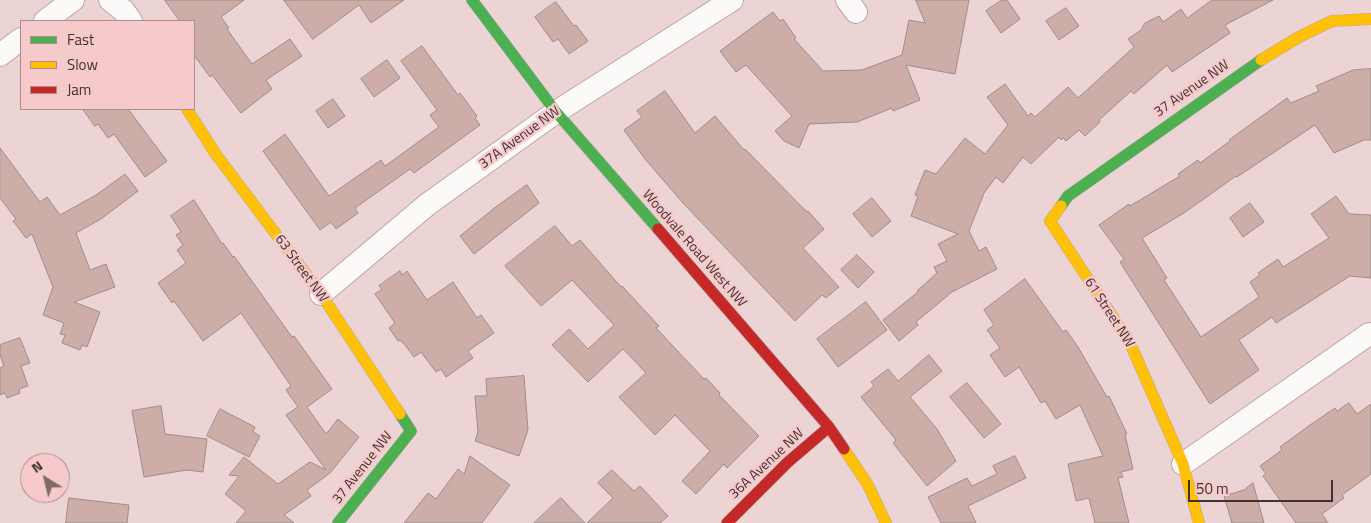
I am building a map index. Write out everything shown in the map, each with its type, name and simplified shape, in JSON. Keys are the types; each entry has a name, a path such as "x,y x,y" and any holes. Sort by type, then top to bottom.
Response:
{"street":[{"path":"46,20 73,0"},
{"path":"110,0 124,10 130,20"},
{"name":"Woodvale Road West NW","path":"472,0 556,112 829,427 854,463 880,508 886,523"},
{"name":"37A Avenue NW","path":"321,294 428,204 556,112 732,0"},
{"name":"37 Avenue NW","path":"1050,221 1068,196 1270,54 1299,37 1332,22 1371,19"},
{"path":"0,55 20,40"},
{"name":"63 Street NW","path":"188,110 216,152 321,294 411,431"},
{"name":"61 Street NW","path":"1050,221 1062,244 1130,343 1183,464 1199,523"},
{"path":"1183,464 1369,334"},
{"name":"36A Avenue NW","path":"727,523 788,462 829,427"},
{"name":"37 Avenue NW","path":"338,523 411,431"}],"building":[{"path":"165,0 244,0 221,17 229,28 227,29 252,64 290,39 302,56 266,80 272,89 241,113 195,56 195,20 179,20"},
{"path":"284,0 404,0 371,23 359,5 313,39"},
{"path":"916,0 969,0 955,74 906,65 920,100 893,111 892,108 857,122 809,124 799,148 784,141 775,131 792,116 746,65 736,72 720,51 773,12 780,21 783,19 796,38 794,39 823,71 862,70 902,55 909,20 925,23"},
{"path":"1002,0 1007,0 1020,19 1001,33 986,11"},
{"path":"1212,0 1273,0 1225,25 1230,33 1172,72 1167,65 1134,94 1131,91 1099,120 1100,122 1085,136 1079,130 1066,141 1063,138 1061,140 1059,137 1031,164 1023,157 1003,183 996,177 984,193 969,231 979,251 986,247 997,269 952,292 916,322 918,325 899,341 883,320 918,292 937,273 934,267 947,261 938,244 958,234 911,216 918,196 915,195 925,170 936,174 965,138 985,154 1008,125 987,97 1005,84 1028,116 1031,113 1035,117 1068,87 1078,98 1134,47 1128,39 1141,30 1145,23 1159,16 1163,22 1181,9 1187,18"},
{"path":"556,2 588,41 569,54 558,39 553,42 535,17"},
{"path":"1066,8 1079,26 1059,40 1046,21"},
{"path":"422,46 458,95 460,93 477,116 475,118 480,125 414,173 410,169 355,208 358,213 336,229 331,222 320,230 263,151 285,134 329,196 381,160 385,166 439,127 430,115 437,110 401,61"},
{"path":"387,60 400,78 374,97 361,79"},
{"path":"1371,69 1371,140 1364,140 1334,153 1315,125 1236,176 1184,213 1142,238 1167,278 1164,280 1201,337 1259,297 1250,282 1260,275 1258,273 1278,259 1283,267 1329,238 1311,214 1336,196 1349,214 1371,215 1371,278 1350,276 1276,323 1272,317 1239,340 1259,370 1210,404 1120,262 1124,259 1099,225 1129,204 1130,206 1180,176 1178,174 1198,160 1200,163 1287,98 1291,103 1319,91 1316,86 1353,70"},
{"path":"665,91 695,133 715,116 744,150 808,211 824,229 803,248 839,287 826,298 822,295 795,321 683,203 645,159 624,130 642,117 637,111"},
{"path":"333,99 345,116 328,128 316,111"},
{"path":"84,110 129,110 167,161 145,177 114,134 108,138 98,124 95,126"},
{"path":"0,148 40,202 47,197 60,215 96,195 125,174 138,191 101,219 76,233 90,270 106,264 115,287 74,302 100,312 87,347 82,345 80,350 62,343 65,335 60,334 64,323 43,315 53,287 32,234 26,238 13,221 16,219 0,198"},
{"path":"527,185 539,203 474,254 460,236"},
{"path":"872,198 891,221 872,237 853,214"},
{"path":"194,200 222,244 234,256 332,389 307,407 326,434 338,419 359,437 330,473 307,490 311,496 284,515 294,523 236,523 246,511 225,494 239,476 229,475 244,457 278,484 310,462 326,470 286,415 298,407 286,390 291,386 241,313 203,341 174,301 172,303 158,283 186,263 177,250 183,245 176,235 181,232 171,216"},
{"path":"1250,203 1264,222 1243,237 1230,218"},
{"path":"555,226 572,246 580,240 621,287 659,326 656,328 704,379 706,378 720,393 719,395 759,436 727,468 724,464 696,494 682,481 710,451 675,415 655,435 619,397 646,373 623,349 588,382 552,345 569,329 588,349 614,325 572,280 541,306 505,266"},
{"path":"857,255 874,272 858,288 841,270"},
{"path":"400,271 402,275 407,271 427,300 453,282 477,318 481,315 494,333 468,351 473,358 446,377 441,369 436,372 421,352 414,357 400,340 398,341 389,328 395,323 375,294 382,289 379,286"},
{"path":"1025,279 1063,332 1066,330 1078,347 1107,397 1109,396 1127,434 1125,435 1133,469 1121,472 1123,477 1118,478 1129,523 1095,523 1089,498 1076,501 1068,464 1103,456 1080,405 1056,419 1045,401 1041,403 1019,367 1005,377 990,355 1000,348 987,330 994,325 984,310"},
{"path":"866,302 887,330 838,367 817,339"},
{"path":"20,338 30,363 21,366 28,386 19,389 20,393 7,398 5,393 0,395 0,368 4,366 0,355 0,345"},
{"path":"929,355 942,371 910,397 937,429 956,461 927,486 893,443 896,440 861,397 874,386 871,382 888,369 898,381"},
{"path":"524,376 528,430 519,456 475,441 478,432 475,396 487,396 486,379"},
{"path":"967,383 1001,424 984,438 950,397"},
{"path":"1349,403 1357,414 1371,404 1371,474 1342,495 1344,498 1322,514 1328,523 1296,523 1263,476 1266,474 1260,466 1282,450 1280,447 1310,425 1335,408 1337,411"},
{"path":"161,406 165,434 207,439 203,472 187,470 144,477 132,411"},
{"path":"220,409 255,427 253,432 260,436 249,457 207,436"},
{"path":"470,456 510,485 482,523 404,523 428,493 436,499 458,469 464,474"},
{"path":"1015,456 1026,478 968,506 976,523 941,523 928,497 967,478 972,486 997,474 993,466"},
{"path":"612,470 634,491 640,486 668,516 660,523 587,523 613,498 598,483"},
{"path":"1253,483 1264,523 1232,523 1224,496 1244,490"},
{"path":"70,498 129,505 127,523 66,523"},
{"path":"561,498 585,523 534,523"}],"traffic: fast":[{"path":"472,0 556,112 658,229"},
{"path":"1061,206 1068,196 1261,60"},
{"path":"338,523 411,431 400,414"}],"traffic: slow":[{"path":"1261,60 1299,37 1332,21 1371,19"},
{"path":"188,110 215,153 321,294 400,414"},
{"path":"1061,206 1050,221 1130,343 1183,464 1199,523"},
{"path":"844,449 868,485 886,523"}],"traffic: jam":[{"path":"658,229 829,427 844,449"},
{"path":"727,523 788,462 829,427"}]}
